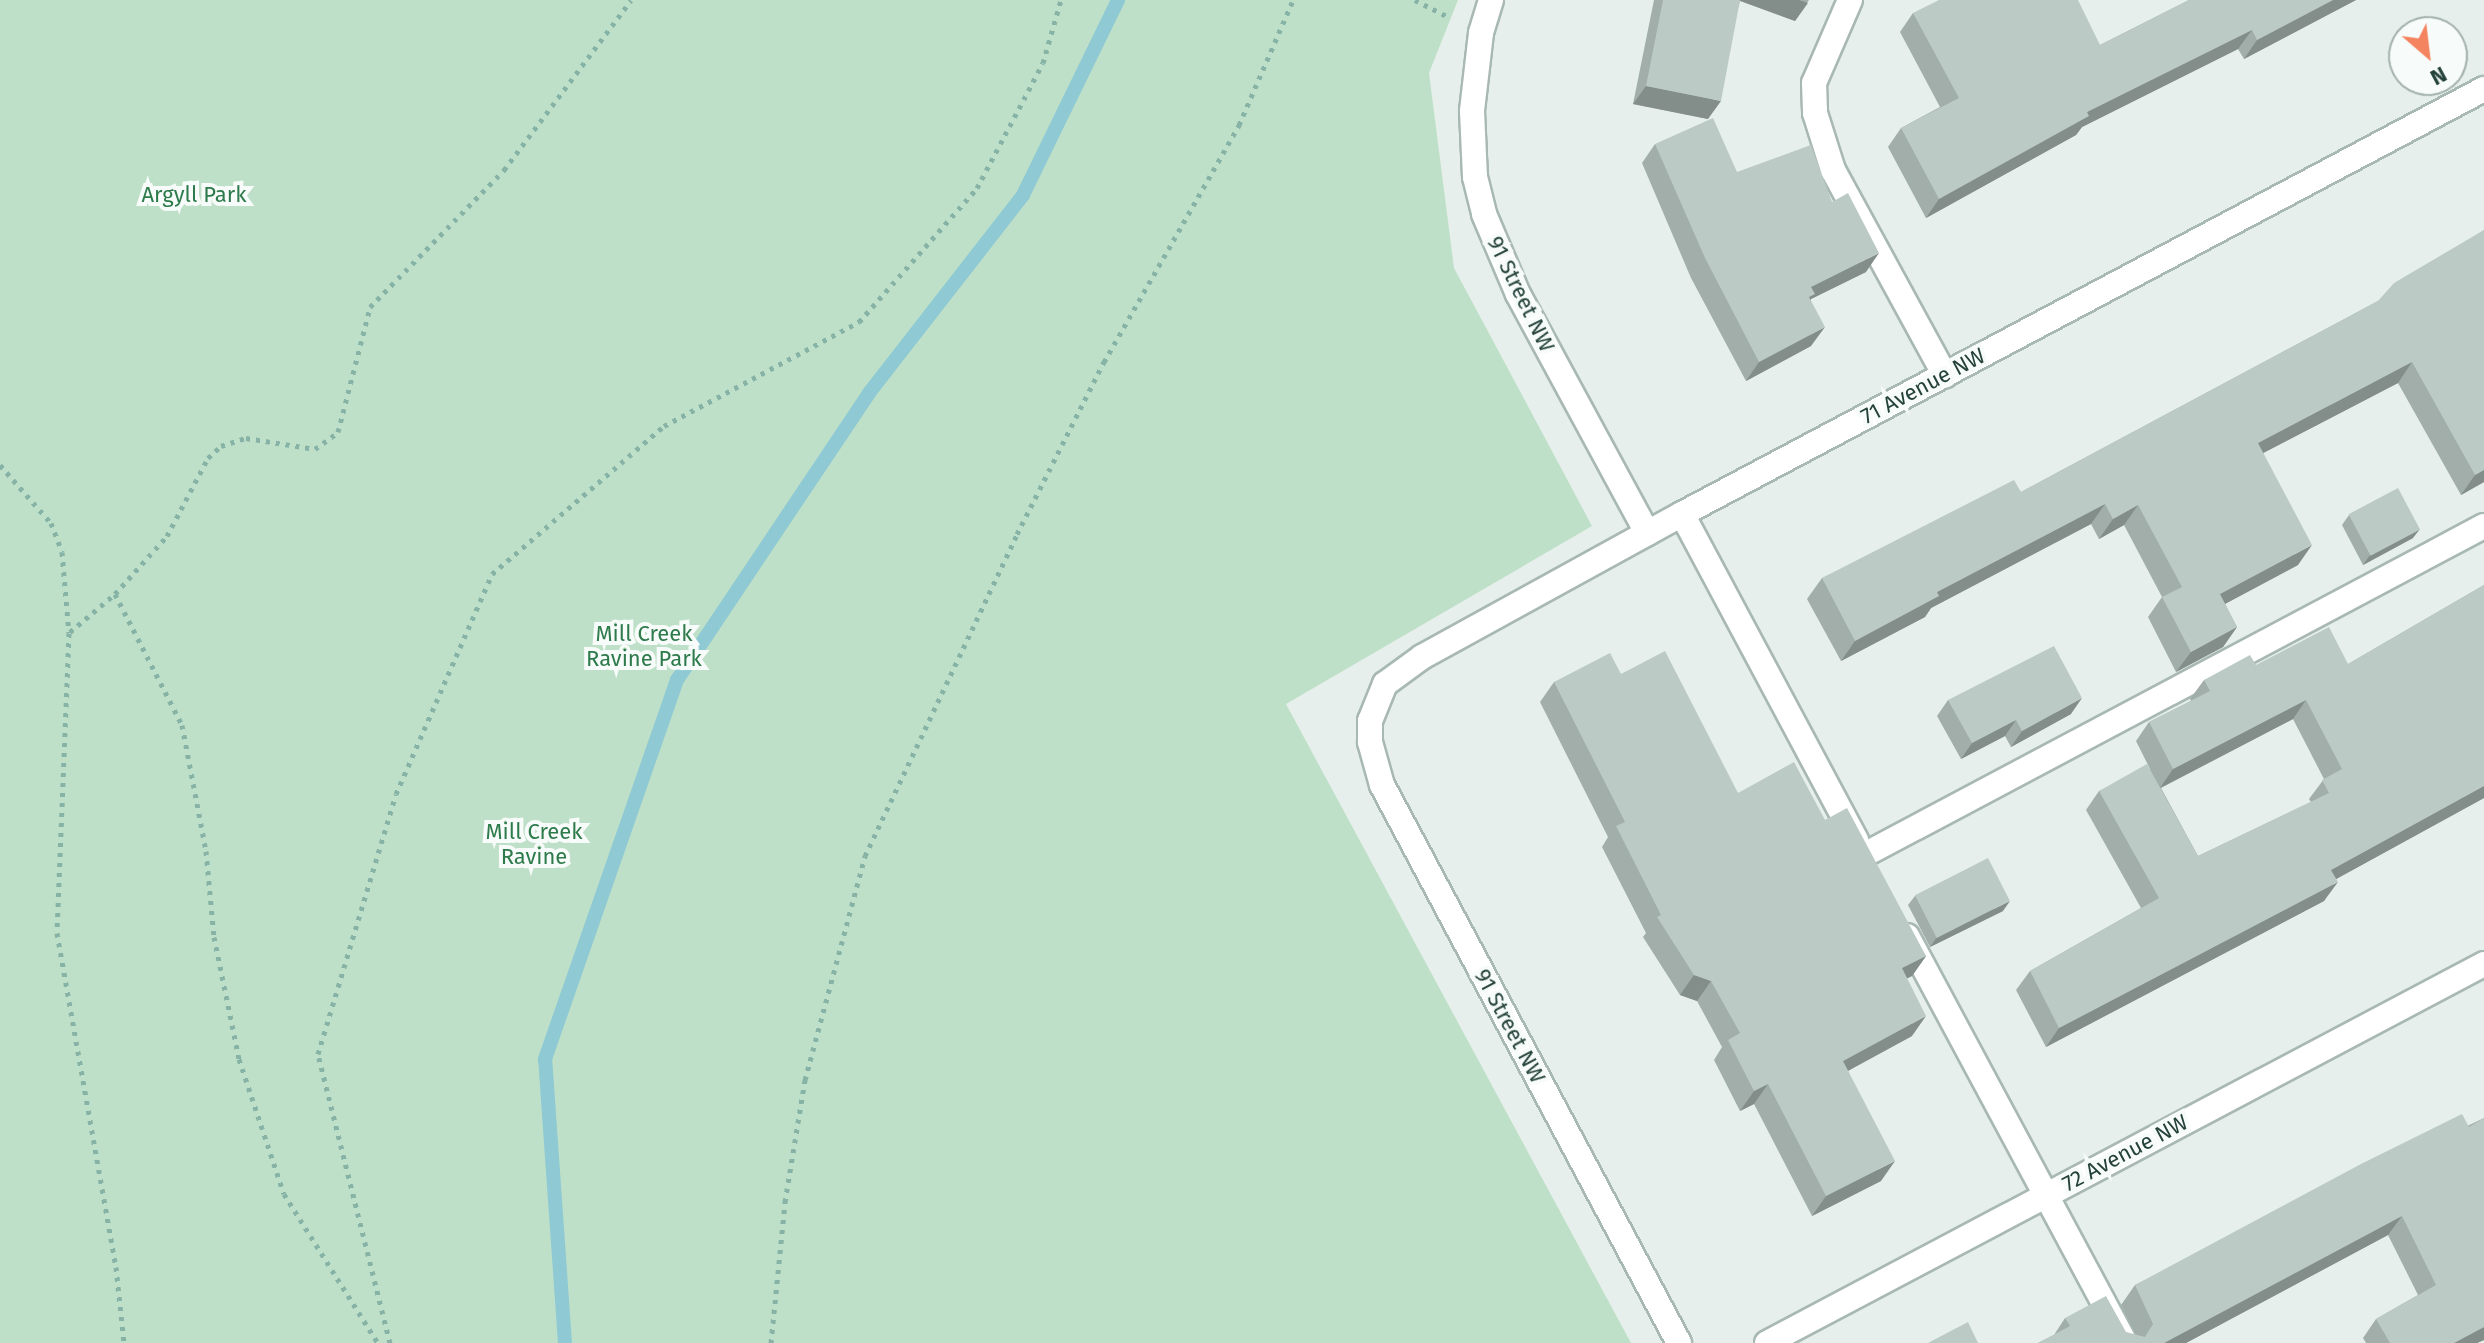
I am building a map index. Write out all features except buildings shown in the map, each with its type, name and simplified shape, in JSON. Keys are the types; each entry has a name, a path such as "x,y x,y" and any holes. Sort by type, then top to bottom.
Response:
{"street":[{"name":"91 Street NW","path":"1491,0 1481,33 1472,111 1484,214 1518,294 1647,533"},
{"path":"1850,0 1814,83 1818,127 1833,170 1945,375"},
{"name":"71 Avenue NW","path":"1375,701 1401,670 1647,533 2484,89"},
{"path":"1682,514 1879,882"},
{"path":"1864,855 2484,526"},
{"name":"91 Street NW","path":"1375,701 1370,742 1382,785 1679,1343"},
{"path":"1893,909 2125,1343"},
{"name":"72 Avenue NW","path":"1767,1343 2484,964"}],"path":[{"path":"69,633 115,594 167,536 208,458 221,446 246,438 315,449 338,432 370,307 504,170 631,0"},
{"path":"390,1343 318,1054 396,794 492,574 664,426 859,322 977,188 1043,63 1061,0"},
{"path":"771,1343 785,1202 805,1080 865,856 1104,362 1239,125 1293,0"},
{"path":"0,465 51,523 62,552 69,633 57,933 116,1267 124,1343"},
{"path":"115,594 182,725 206,851 214,937 239,1059 284,1194 378,1343"}],"green space":[{"name":"Mill Creek Ravine Park","path":"0,0 1458,0 1429,73 1454,268 1592,526 1286,704 1631,1343 0,1343"}],"waterway":[{"path":"565,1343 545,1059 677,680 869,393 1023,195 1118,0"}],"park label":[{"name":"Argyll Park","path":"194,195"},
{"name":"Mill Creek Ravine","path":"534,844"}]}
